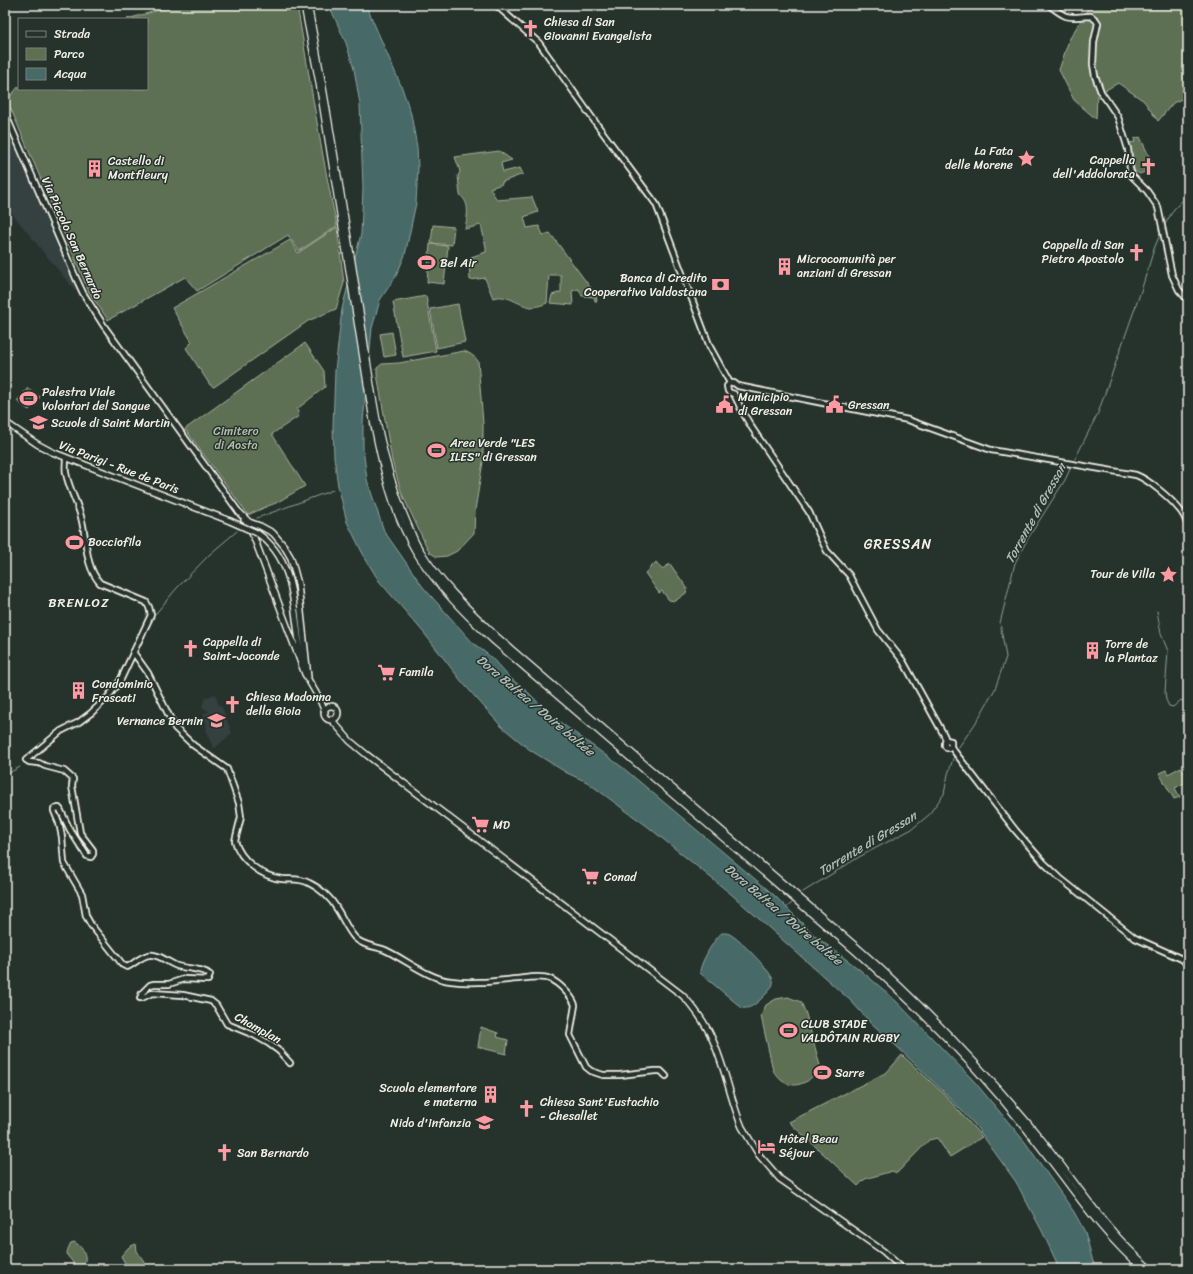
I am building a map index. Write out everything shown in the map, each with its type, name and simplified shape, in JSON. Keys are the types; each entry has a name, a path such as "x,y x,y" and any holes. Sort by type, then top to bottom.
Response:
{"highway":[{"path":"304,5 319,82 386,465 400,506 419,549 463,605 496,636 859,948 914,999 963,1049 1003,1093 1042,1140 1108,1228 1150,1269"},
{"path":"308,5 323,80 336,180 372,420 382,465 389,488 405,529 420,557 441,587 462,611 494,641 854,950 909,1000 999,1096 1038,1143 1082,1203 1104,1230 1125,1254 1143,1269"}],"main road":[{"name":"Via Parigi - Rue de Paris","path":"5,422 37,444 66,458 230,521 257,533 273,547 280,557 291,584 300,650 309,680"},
{"path":"239,512 249,522 273,533 284,546 291,558 298,584 309,680"},
{"path":"244,520 253,535 299,659 320,700 326,717 331,719 350,741 367,755 682,995 696,1011 708,1029 742,1127 768,1166 790,1186 883,1251 903,1269"},
{"path":"249,528 251,524 254,524"},
{"path":"320,700 330,706 334,706 337,709 340,729"},
{"path":"325,712 327,707 330,706"},
{"path":"331,719 335,718 337,715"}],"street":[{"path":"496,5 539,42 598,126 656,204 704,333 730,383"},
{"path":"1049,5 1064,17 1076,18 1092,16 1098,23 1094,42 1093,64 1095,76 1101,92 1118,117 1128,149 1132,176 1157,205 1160,211 1170,268 1174,281 1188,300"},
{"name":"Via Piccolo San Bernardo","path":"5,113 83,293 112,336 244,520"},
{"path":"730,383 735,383 738,386 908,420 991,450 1076,464 1141,477 1179,508 1188,526"},
{"path":"730,383 727,386 727,390 734,394 742,412 752,428 809,512 827,551 849,575 878,630 903,662 940,725 946,740 945,746 949,748 951,747 1016,831 1044,863 1060,878 1135,938 1182,959 1188,965"},
{"path":"734,394 738,391 738,386"},
{"path":"66,458 67,478 83,521 86,548 95,578 100,583 146,602 150,607 150,618 134,653 148,673 175,728 193,745 227,769 239,803 241,817 234,838 236,845 243,856 258,870 270,877 281,879 298,879 308,882 320,890 337,908 349,930 359,942 384,950 447,981 473,982 530,977 552,979 574,1000 575,1005 570,1036 586,1067 591,1071 603,1074 620,1075 655,1070 661,1071 666,1076"},
{"name":"Champlan","path":"134,653 120,681 104,702 84,719 61,731 26,760 29,762 39,763 52,769 64,771 73,779 72,786 80,833 93,850 93,854 91,857 87,856 70,830 60,809 56,808 54,811 61,829 64,863 82,894 86,916 91,925 123,965 127,968 148,954 154,955 177,966 209,973 210,976 208,980 184,979 169,984 150,985 140,996 142,998 152,993 183,995 211,1001 216,1005 227,1024 254,1035 268,1043 279,1051 290,1063"}],"shaded area":[{"path":"13,141 79,294 5,205 5,144"},
{"name":"Vernance Bernin","path":"215,694 232,733 215,748 213,747 207,734 206,722 203,713 209,711 204,709 202,706 205,698"}],"green space":[{"path":"177,5 297,5 337,226 299,251 288,235 197,291 185,277 108,320 89,292 7,100 18,87 18,90 148,90 148,18 131,18"},
{"path":"1090,5 1188,5 1188,96 1173,103 1158,121 1144,101 1118,83 1097,95 1096,119 1074,100 1059,70 1069,40"},
{"path":"1140,137 1152,162 1150,165 1146,163 1143,168 1147,171 1140,174 1134,171 1129,143 1135,142 1134,139"},
{"path":"499,151 512,160 501,163 503,172 520,168 523,174 490,188 497,200 532,197 538,212 524,217 527,228 539,226 543,235 550,233 596,295 597,301 595,301 594,297 582,296 579,289 572,291 573,305 550,303 552,295 561,292 561,275 549,275 547,303 534,307 527,306 508,298 493,298 485,278 470,280 469,261 471,257 486,252 486,247 481,225 465,229 467,206 466,202 460,195 458,176 460,172 455,157"},
{"path":"433,225 454,227 452,245 431,243"},
{"path":"337,227 344,283 336,309 308,321 214,387 210,385 186,348 192,342 172,308 290,240 298,253"},
{"path":"430,244 448,246 444,284 427,282"},
{"path":"426,296 436,351 403,357 393,302"},
{"path":"458,304 465,342 437,348 430,309"},
{"path":"392,332 396,355 384,357 380,334"},
{"name":"Cimitero di Aosta","path":"305,343 324,371 325,387 297,409 299,416 272,434 305,486 276,503 248,515 185,429"},
{"name":"Area Verde \"LES ILES\" di Gressan","path":"464,351 472,355 478,361 483,423 483,462 475,510 474,533 457,551 447,556 437,557 429,552 402,494 392,461 377,368 382,364 399,363"},
{"name":"Palestra Viale Volontari del Sangue","path":"28,388 40,397 29,410 17,401"},
{"path":"656,562 662,569 670,564 687,588 686,593 675,601 669,600 662,591 659,593 645,573"},
{"path":"1181,767 1188,781 1175,788 1180,797 1174,799 1159,773 1166,770 1168,774"},
{"name":"CLUB STADE VALDÔTAIN RUGBY","path":"788,997 801,1002 806,1014 822,1073 814,1075 806,1082 796,1085 787,1084 776,1075 773,1070 761,1016 766,1005 776,999"},
{"path":"481,1027 498,1033 497,1037 508,1040 506,1054 478,1047"},
{"path":"902,1055 944,1094 982,1137 950,1157 937,1138 929,1140 897,1173 892,1171 865,1179 858,1186 789,1122 887,1072"},
{"path":"74,1242 80,1246 84,1252 85,1262 83,1265 85,1269 75,1269 72,1261 67,1255 68,1248 71,1243"},
{"path":"136,1244 137,1251 149,1269 128,1269 121,1256 129,1247"}],"water":[{"name":"Dora Baltea / Doire baltée","path":"329,5 366,5 402,88 411,114 417,147 418,168 416,203 405,255 396,276 380,300 372,328 363,422 363,448 367,480 384,531 423,587 473,643 491,657 509,677 529,693 550,715 622,767 774,895 815,936 859,969 891,996 973,1080 1025,1142 1074,1212 1085,1232 1095,1269 1058,1269 1056,1261 1042,1231 1016,1182 975,1125 945,1093 869,1021 851,1001 731,894 647,826 587,782 567,773 530,750 501,726 462,682 424,633 379,581 365,558 347,522 338,486 334,457 333,427 335,371 342,309 361,234 363,188 360,104 354,69 346,43"},
{"path":"722,933 729,934 741,942 767,970 773,980 773,985 769,991 750,1007 742,1008 700,973 700,969 708,952 715,940"}],"waterway":[{"name":"Torrente di Gressan","path":"1164,226 1174,209 1188,195"},
{"name":"Torrente di Gressan","path":"1073,463 1098,413 1161,232"},
{"name":"Torrente di Gressan","path":"956,751 977,721 995,689 1006,657 1000,623 1015,563 1027,540 1065,480 1072,465"},
{"path":"257,518 333,490"},
{"path":"153,617 176,589 210,554 237,531"},
{"path":"1157,611 1161,634 1168,651 1165,692 1166,700 1169,706 1173,707 1181,700 1188,704"},
{"path":"83,722 105,703"},
{"name":"Torrente di Gressan","path":"803,892 859,857 912,829 930,814 944,794 948,774 954,756"},
{"path":"5,775 20,767"},
{"name":"Torrente di Gressan","path":"786,908 792,903"}],"place":[{"name":"Chiesa di San Giovanni Evangelista","path":"531,29"},
{"name":"La Fata delle Morene","path":"1026,158"},
{"name":"Cappella dell'Addolorata","path":"1148,167"},
{"name":"Castello di Montfleury","path":"95,168"},
{"name":"Cappella di San Pietro Apostolo","path":"1137,252"},
{"name":"Bel Air","path":"427,263"},
{"name":"Microcomunità per anziani di Gressan","path":"784,266"},
{"name":"Banca di Credito Cooperativo Valdostana","path":"720,285"},
{"name":"Palestra Viale Volontari del Sangue","path":"29,399"},
{"name":"Municipio di Gressan","path":"725,404"},
{"name":"Gressan","path":"835,405"},
{"name":"Scuole di Saint Martin","path":"38,423"},
{"name":"Area Verde \"LES ILES\" di Gressan","path":"437,450"},
{"name":"Bocciofila","path":"75,542"},
{"name":"Tour de Villa","path":"1168,574"},
{"name":"Cappella di Saint-Joconde","path":"190,649"},
{"name":"Torre de la Plantaz","path":"1092,651"},
{"name":"Famila","path":"386,672"},
{"name":"Condominio Frascati","path":"79,691"},
{"name":"Chiesa Madonna della Gioia","path":"233,704"},
{"name":"Vernance Bernin","path":"216,721"},
{"name":"MD","path":"480,825"},
{"name":"Conad","path":"591,877"},
{"name":"CLUB STADE VALDÔTAIN RUGBY","path":"788,1031"},
{"name":"Sarre","path":"822,1073"},
{"name":"Scuola elementare e materna","path":"490,1095"},
{"name":"Chiesa Sant'Eustachio - Chesallet","path":"527,1109"},
{"name":"Nido d'infanzia","path":"484,1123"},
{"name":"Hôtel Beau Séjour","path":"766,1146"},
{"name":"San Bernardo","path":"224,1153"}],"district":[{"name":"GRESSAN","path":"898,544"},
{"name":"BRENLOZ","path":"79,602"}]}
